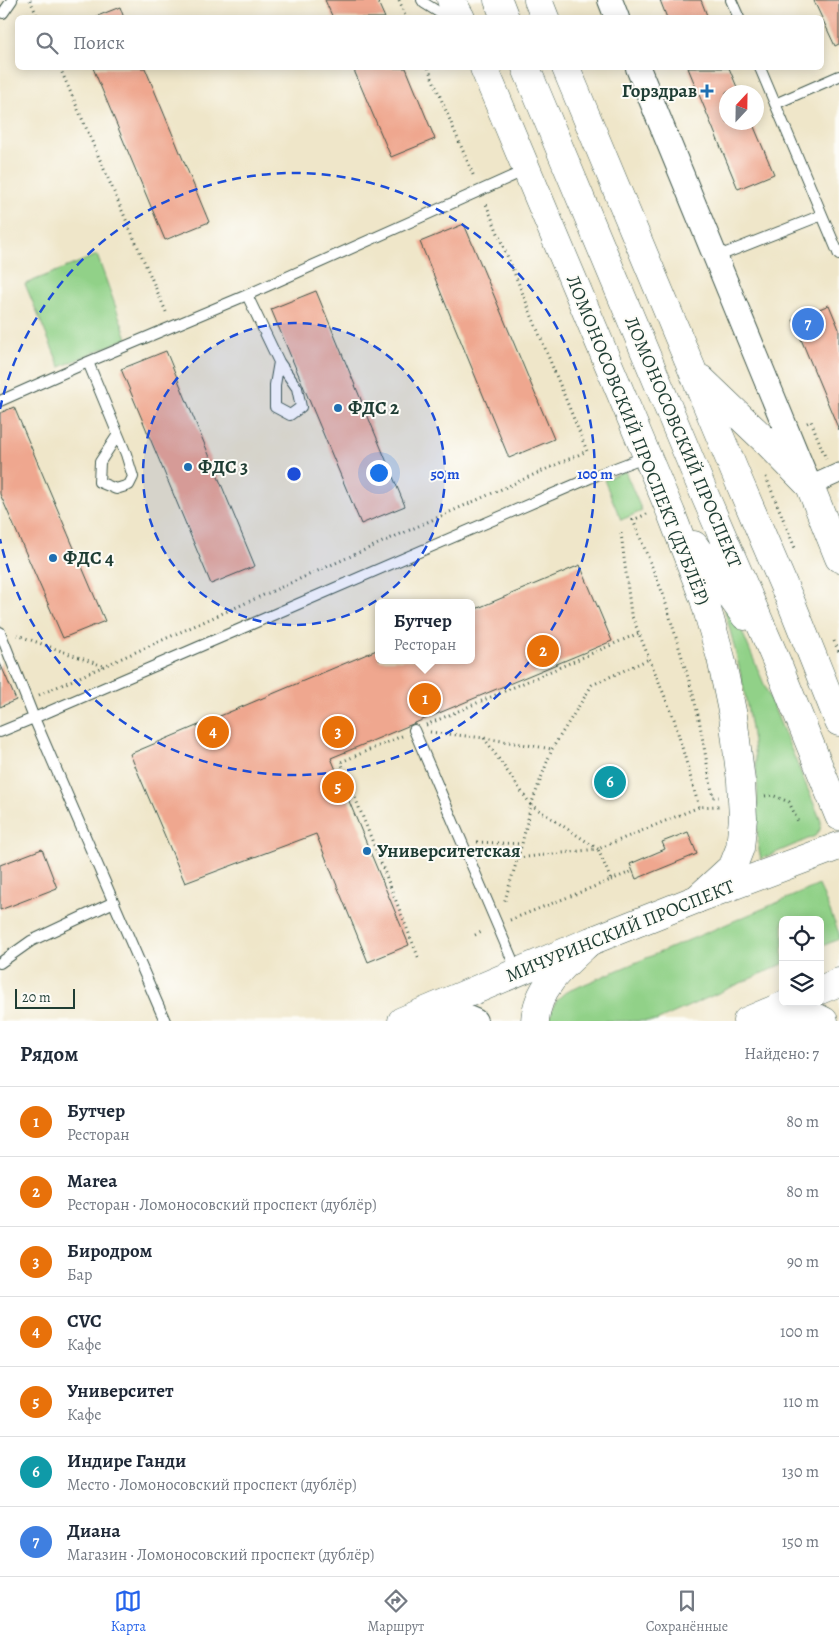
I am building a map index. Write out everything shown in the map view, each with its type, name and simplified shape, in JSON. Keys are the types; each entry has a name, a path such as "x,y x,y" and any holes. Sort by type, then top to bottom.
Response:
{"main road":[{"path":"451,0 461,15"},
{"path":"461,0 463,15"},
{"path":"498,0 504,15"},
{"path":"538,0 544,15"},
{"name":"ЛОМОНОСОВСКИЙ ПРОСПЕКТ (ДУБЛЁР)","path":"485,70 671,513 704,600 721,658 733,716 743,818 740,848 733,866 697,899"},
{"name":"ЛОМОНОСОВСКИЙ ПРОСПЕКТ","path":"527,70 699,482 776,660 839,816"},
{"name":"ЛОМОНОСОВСКИЙ ПРОСПЕКТ","path":"567,70 793,607 839,722"},
{"path":"694,373 810,486 839,558"},
{"path":"671,513 776,660"},
{"name":"МИЧУРИНСКИЙ ПРОСПЕКТ","path":"402,1021 591,941 839,846"},
{"path":"536,1021 536,1010 541,995 552,978 565,963 591,941"},
{"path":"824,988 839,982"},
{"path":"756,1017 782,1006"},
{"path":"756,1017 794,1011 817,1017 824,1021"}],"street":[{"path":"610,0 616,15"},
{"path":"639,70 810,486 839,473"},
{"path":"428,1011 454,1012 475,1021"}],"lane":[{"path":"3,13 12,0"},
{"path":"422,0 443,15"},
{"path":"731,0 738,15"},
{"path":"761,70 839,255"},
{"path":"775,104 839,76"},
{"path":"0,400 247,295 527,170"},
{"path":"716,257 822,216"},
{"path":"247,295 279,362 297,388 301,407 290,415 275,407 275,385 279,362"},
{"path":"88,362 118,436 133,477 129,485 116,489 99,482 100,462 118,436"},
{"path":"0,732 588,479 647,456"},
{"path":"4,632 34,718 164,1021"},
{"path":"414,730 518,972"},
{"path":"0,963 32,941 114,902"}],"path":[{"path":"30,0 37,15"},
{"path":"399,0 405,15"},
{"path":"61,70 172,326"},
{"path":"27,700 587,451 429,70"},
{"path":"621,533 631,614 674,720 699,807"},
{"path":"4,632 104,666"},
{"path":"419,959 341,762 639,633"},
{"path":"497,925 522,844 531,805 552,749 592,685 649,659"},
{"path":"455,706 457,712"},
{"path":"414,730 484,738 552,749"},
{"path":"484,738 531,805 598,849 611,880"},
{"path":"518,858 598,849 699,807 722,806"},
{"path":"462,842 522,844"},
{"path":"475,935 633,871"}],"green space":[{"path":"97,255 127,338 60,367 25,284"},
{"path":"625,471 642,511 621,520 604,480"},
{"path":"720,593 729,600 821,821 820,830 815,836 761,859 757,829 757,779 752,732 738,662"},
{"path":"819,885 839,933 839,939 824,945 824,916 779,916 779,966 656,1021 550,1021 554,1005 566,992"}],"building":[{"path":"325,0 377,0 384,15 332,15"},
{"path":"660,0 701,0 707,15 666,15"},
{"path":"839,0 839,44 835,46 824,22 824,15 821,15 814,1"},
{"path":"120,7 123,15 100,15"},
{"path":"94,70 146,70 209,222 165,240"},
{"path":"354,70 407,70 435,139 391,157"},
{"path":"689,70 730,70 736,85 719,85 719,130 755,130 774,174 738,189"},
{"path":"464,224 554,439 509,458 420,242"},
{"name":"ФДС 2","path":"316,291 405,506 361,524 271,309"},
{"path":"829,305 839,329 839,430 793,320"},
{"name":"ФДС 3","path":"166,351 255,566 211,584 121,369"},
{"name":"ФДС 4","path":"14,407 105,621 63,638 0,494 0,413"},
{"path":"580,565 612,641 331,758 409,945 368,962 316,834 185,883 130,754 375,651 375,664 475,664 475,609"},
{"path":"0,663 16,700 0,707"},
{"path":"688,832 697,854 636,879 630,864 665,849 662,842"},
{"path":"42,849 57,888 0,910 0,865"}],"place":[{"name":"Горздрав","path":"707,91"},
{"name":"Диана","path":"808,324"},
{"name":"ФДС 2","path":"338,408"},
{"name":"ФДС 3","path":"188,467"},
{"name":"ФДС 4","path":"53,558"},
{"name":"Marea","path":"543,651"},
{"name":"Бутчер","path":"425,699"},
{"name":"CVC","path":"213,732"},
{"name":"Биродром","path":"338,732"},
{"name":"Индире Ганди","path":"610,782"},
{"name":"Университет","path":"338,787"},
{"name":"Университетская","path":"367,851"}]}
